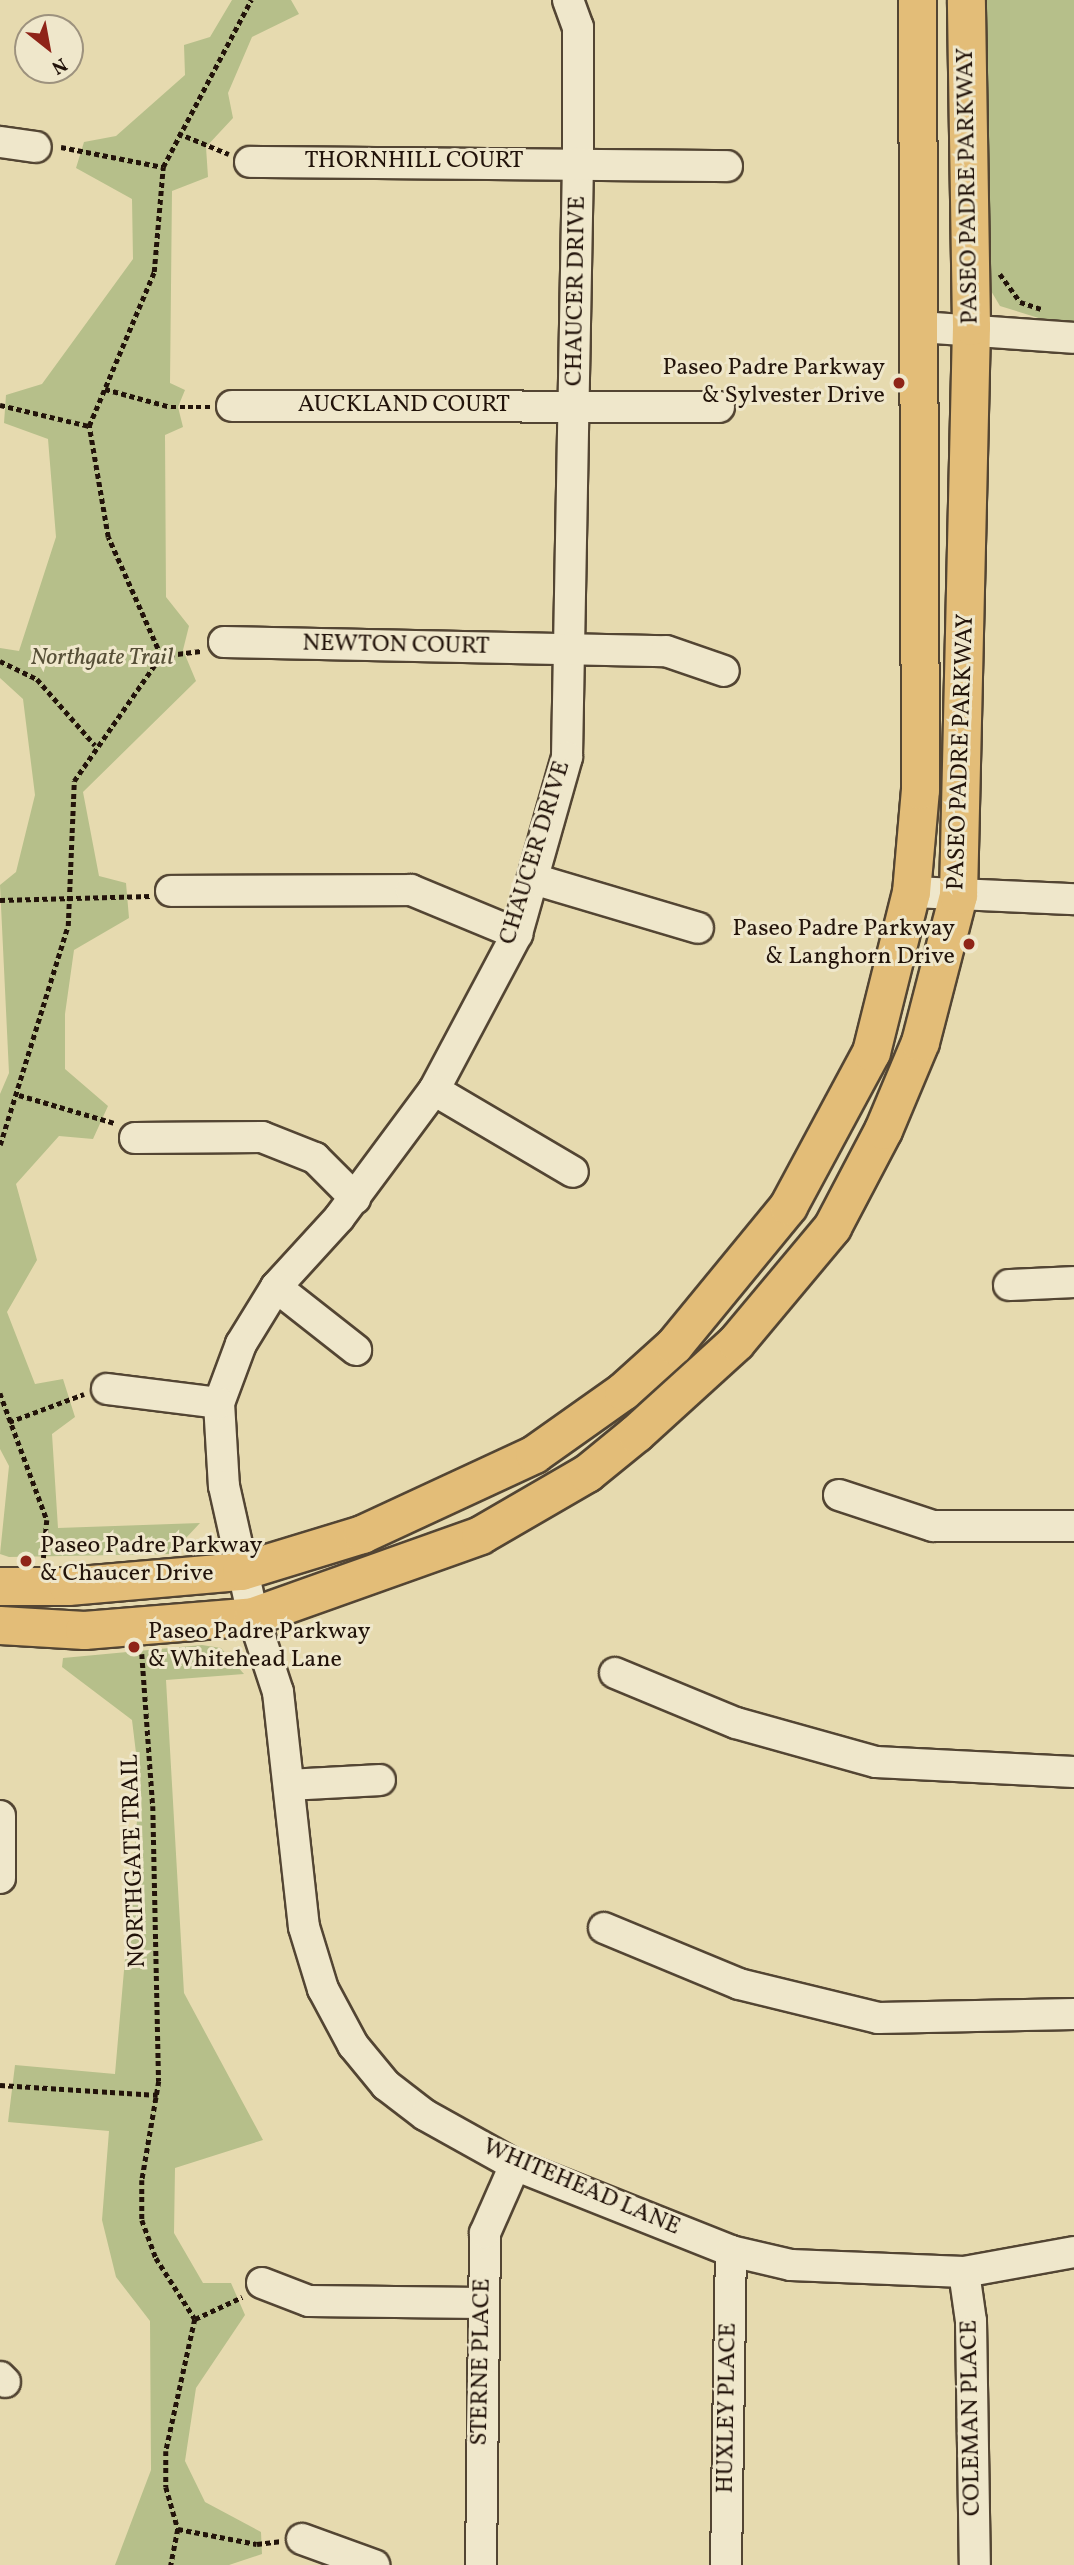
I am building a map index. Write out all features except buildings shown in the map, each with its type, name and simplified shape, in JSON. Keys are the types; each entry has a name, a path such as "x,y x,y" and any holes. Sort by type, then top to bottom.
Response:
{"main road":[{"name":"PASEO PADRE PARKWAY","path":"14,1586 241,1570 362,1534 534,1454 623,1391 674,1345 754,1254 817,1155 881,1026 911,892 920,790 921,327 918,0"},
{"name":"PASEO PADRE PARKWAY","path":"0,1625 135,1627 253,1616 427,1559 532,1507 636,1433 736,1342 832,1227 884,1130 919,1042 958,895 971,326 966,0"}],"street":[{"name":"CHAUCER DRIVE","path":"253,1616 224,1486 219,1403 241,1344 276,1287 355,1198 434,1090 517,934 567,757 578,162 578,27 568,0"},
{"path":"0,142 36,147"},
{"name":"THORNHILL COURT","path":"250,162 578,162 727,166"},
{"path":"921,327 971,326 1074,338"},
{"name":"AUCKLAND COURT","path":"232,406 719,407"},
{"name":"NEWTON COURT","path":"224,642 666,651 724,671"},
{"path":"533,878 698,928"},
{"path":"172,891 411,890 517,934"},
{"path":"911,892 1074,899"},
{"path":"434,1090 573,1172"},
{"path":"135,1138 262,1137 315,1158 355,1198"},
{"path":"1009,1285 1074,1282"},
{"path":"276,1287 356,1350"},
{"path":"107,1389 219,1403"},
{"path":"839,1495 933,1525 1074,1526"},
{"name":"WHITEHEAD LANE","path":"253,1616 278,1692 304,1927 323,1989 353,2045 386,2085 425,2115 515,2165 731,2251 791,2265 964,2272 1074,2252"},
{"path":"615,1674 736,1723 876,1762 1074,1773"},
{"path":"289,1785 380,1780"},
{"path":"0,1816 0,1878"},
{"path":"604,1928 739,1984 878,2018 1074,2014"},
{"name":"STERNE PLACE","path":"481,2565 481,2303 485,2233 515,2165"},
{"name":"HUXLEY PLACE","path":"726,2565 731,2251"},
{"name":"COLEMAN PLACE","path":"964,2272 971,2321 975,2565"},
{"path":"262,2283 309,2301 481,2303"},
{"path":"302,2539 374,2565"}],"path":[{"path":"161,656 108,537 89,426 159,253 163,167 178,133 251,0"},
{"path":"178,133 250,162"},
{"path":"36,147 91,149 163,167"},
{"path":"997,261 1007,290 1020,302 1051,312"},
{"path":"105,388 171,407 232,406"},
{"path":"0,405 89,426"},
{"path":"161,656 189,656 224,642"},
{"path":"0,1144 19,1095 74,898 70,795 95,745 161,656"},
{"path":"0,661 37,679 95,745"},
{"path":"0,900 136,899 172,891"},
{"path":"19,1095 110,1119 135,1138"},
{"path":"9,1422 107,1389"},
{"path":"0,1393 49,1533 48,1551 14,1586"},
{"name":"NORTHGATE TRAIL","path":"135,1627 153,1806 158,2095 142,2180 142,2220 156,2258 195,2319"},
{"path":"0,2085 158,2095"},
{"path":"171,2565 178,2529 167,2496 166,2451 195,2319 262,2283"},
{"path":"178,2529 257,2544 302,2539"}],"green space":[{"name":"Northgate Trail","path":"232,0 291,0 299,14 252,37 228,93 233,118 206,147 208,177 172,191 170,383 185,390 178,407 183,427 165,435 166,597 189,626 183,650 196,681 83,792 99,876 126,883 129,918 74,950 65,1014 65,1069 108,1106 93,1139 59,1136 16,1184 37,1260 7,1312 35,1384 63,1379 75,1417 52,1434 58,1528 200,1523 171,1554 9,1557 0,1554 9,1466 0,1449 0,1094 9,1073 0,885 16,872 35,795 23,699 0,678 0,648 19,651 56,537 48,439 4,423 6,395 42,384 133,259 132,199 76,168 84,142 116,136 185,75 184,45 210,37"},
{"path":"975,0 1074,0 1074,329 1000,306 975,264"},
{"path":"202,1645 221,1648 244,1674 166,1680 184,1993 263,2140 175,2168 174,2233 203,2283 231,2283 245,2315 196,2388 185,2461 205,2502 261,2532 262,2554 229,2565 115,2565 151,2470 150,2321 116,2277 102,2220 109,2131 8,2122 15,2065 115,2074 140,1786 132,1720 62,1667 63,1658"}],"place":[{"name":"Paseo Padre Parkway & Sylvester Drive","path":"899,383"},
{"name":"Paseo Padre Parkway & Langhorn Drive","path":"969,944"},
{"name":"Paseo Padre Parkway & Chaucer Drive","path":"26,1561"},
{"name":"Paseo Padre Parkway & Whitehead Lane","path":"134,1647"}]}
